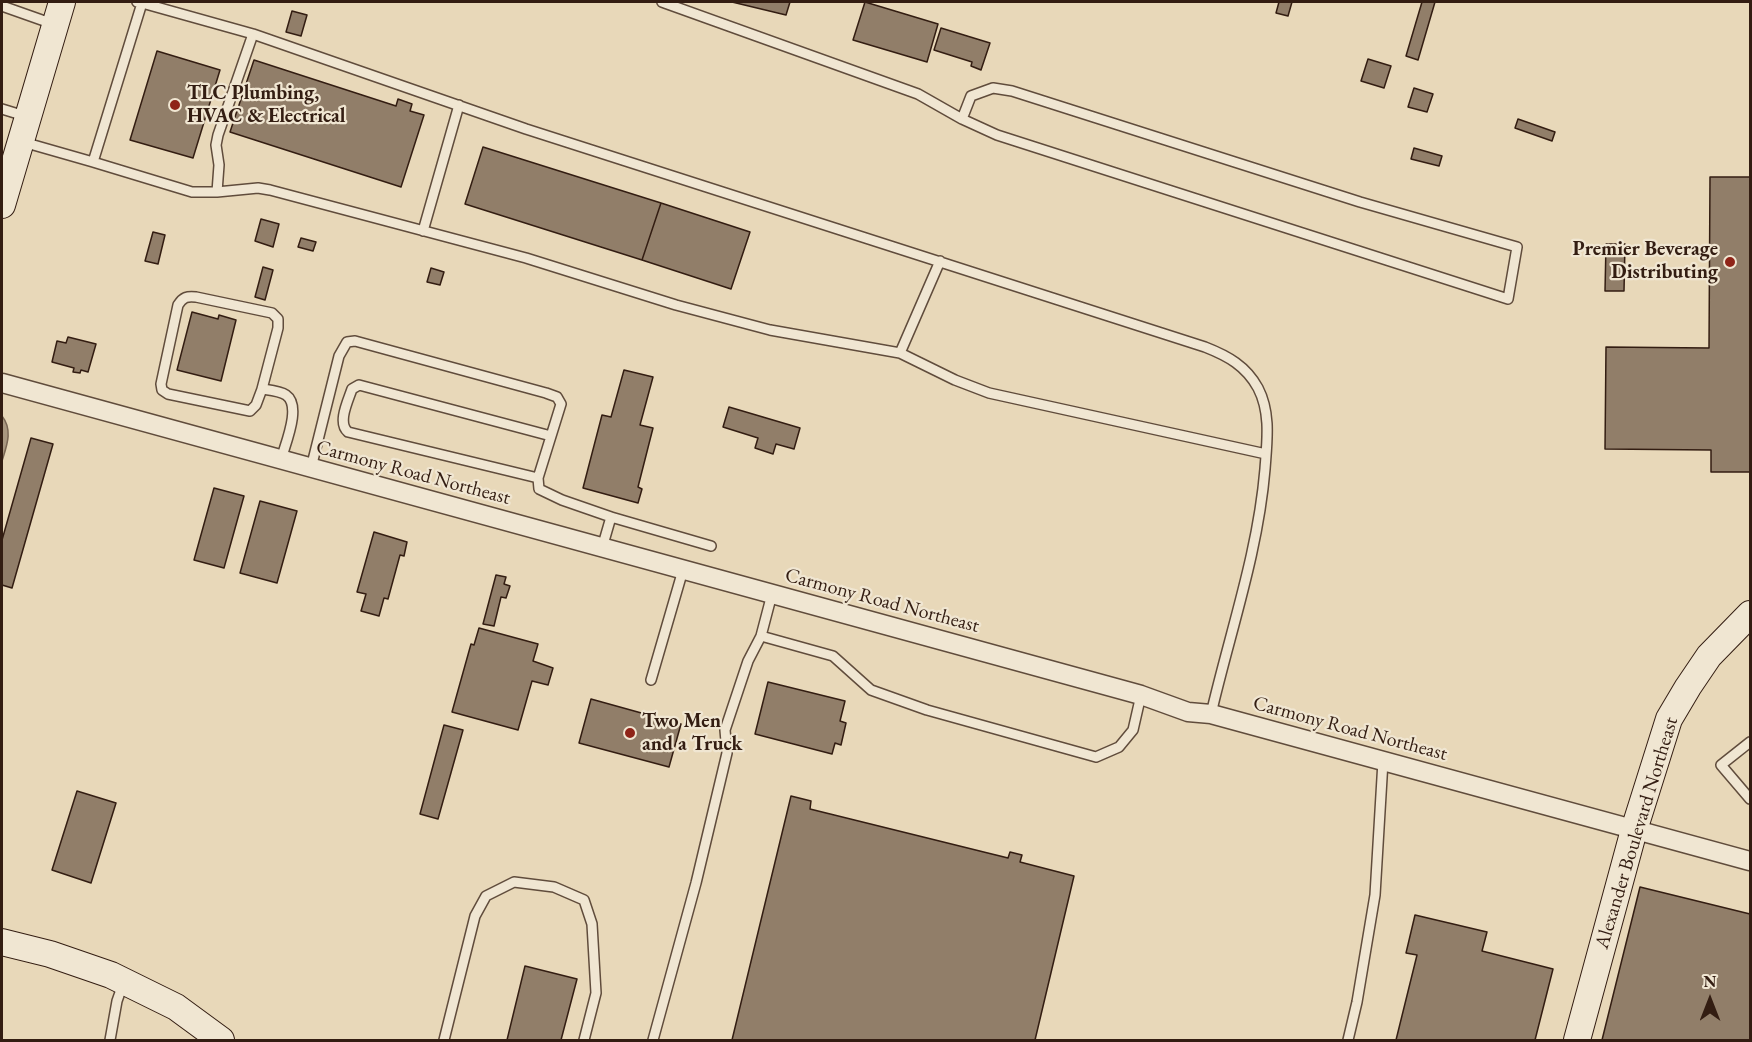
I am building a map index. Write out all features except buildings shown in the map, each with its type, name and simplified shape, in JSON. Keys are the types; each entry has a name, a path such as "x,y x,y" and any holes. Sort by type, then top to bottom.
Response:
{"street":[{"path":"2,205 59,13"},
{"name":"Carmony Road Northeast","path":"2,383 1141,695 1188,712 1211,714 1750,861"},
{"name":"Alexander Boulevard Northeast","path":"1577,1041 1634,830 1669,719 1709,656 1750,614"},
{"path":"2,942 50,954 123,982 176,1007 221,1041"}],"lane":[{"path":"93,162 139,2 253,34 459,105 1205,347 1229,357 1240,364 1258,389 1268,426 1256,537 1211,714"},
{"path":"662,2 918,94 962,119 997,135 1508,299 1518,247 1360,202 1012,91 993,88 971,96 962,119"},
{"path":"2,6 59,13"},
{"path":"217,192 219,165 216,145 218,135 253,34"},
{"path":"423,231 459,105"},
{"path":"2,109 24,129 93,162 192,192 258,188 526,258 676,305 770,330 900,353 955,380 988,393 1266,454"},
{"path":"900,353 940,261"},
{"path":"188,296 196,297 272,313 278,319 278,328 262,389 256,405 250,411 168,394 162,390 161,384 178,305 182,299 188,296"},
{"path":"310,468 339,356 347,342 355,341 556,397 561,404 538,478 539,489 562,500 611,517 711,546"},
{"path":"538,478 348,432 344,428 343,421 352,389 359,385 551,436"},
{"path":"262,389 285,394 293,403 293,413 281,460"},
{"path":"602,548 611,517"},
{"path":"651,680 683,570"},
{"path":"653,1041 696,883 727,753 725,730 748,661 761,636 772,594"},
{"path":"761,636 834,656 871,690 927,710 1096,757 1119,747 1133,730 1141,695"},
{"path":"1750,742 1721,765 1750,800"},
{"path":"1348,1041 1375,895 1383,761"},
{"path":"444,1041 475,916 486,896 514,882 554,887 584,900 592,924 596,993 584,1041"},
{"path":"110,1041 117,1000 123,982"}],"shaded area":[{"path":"2,416 8,432 2,461"}],"place":[{"name":"TLC Plumbing, HVAC & Electrical","path":"175,105"},
{"name":"Premier Beverage Distributing","path":"1730,262"},
{"name":"Two Men and a Truck","path":"630,733"}]}
